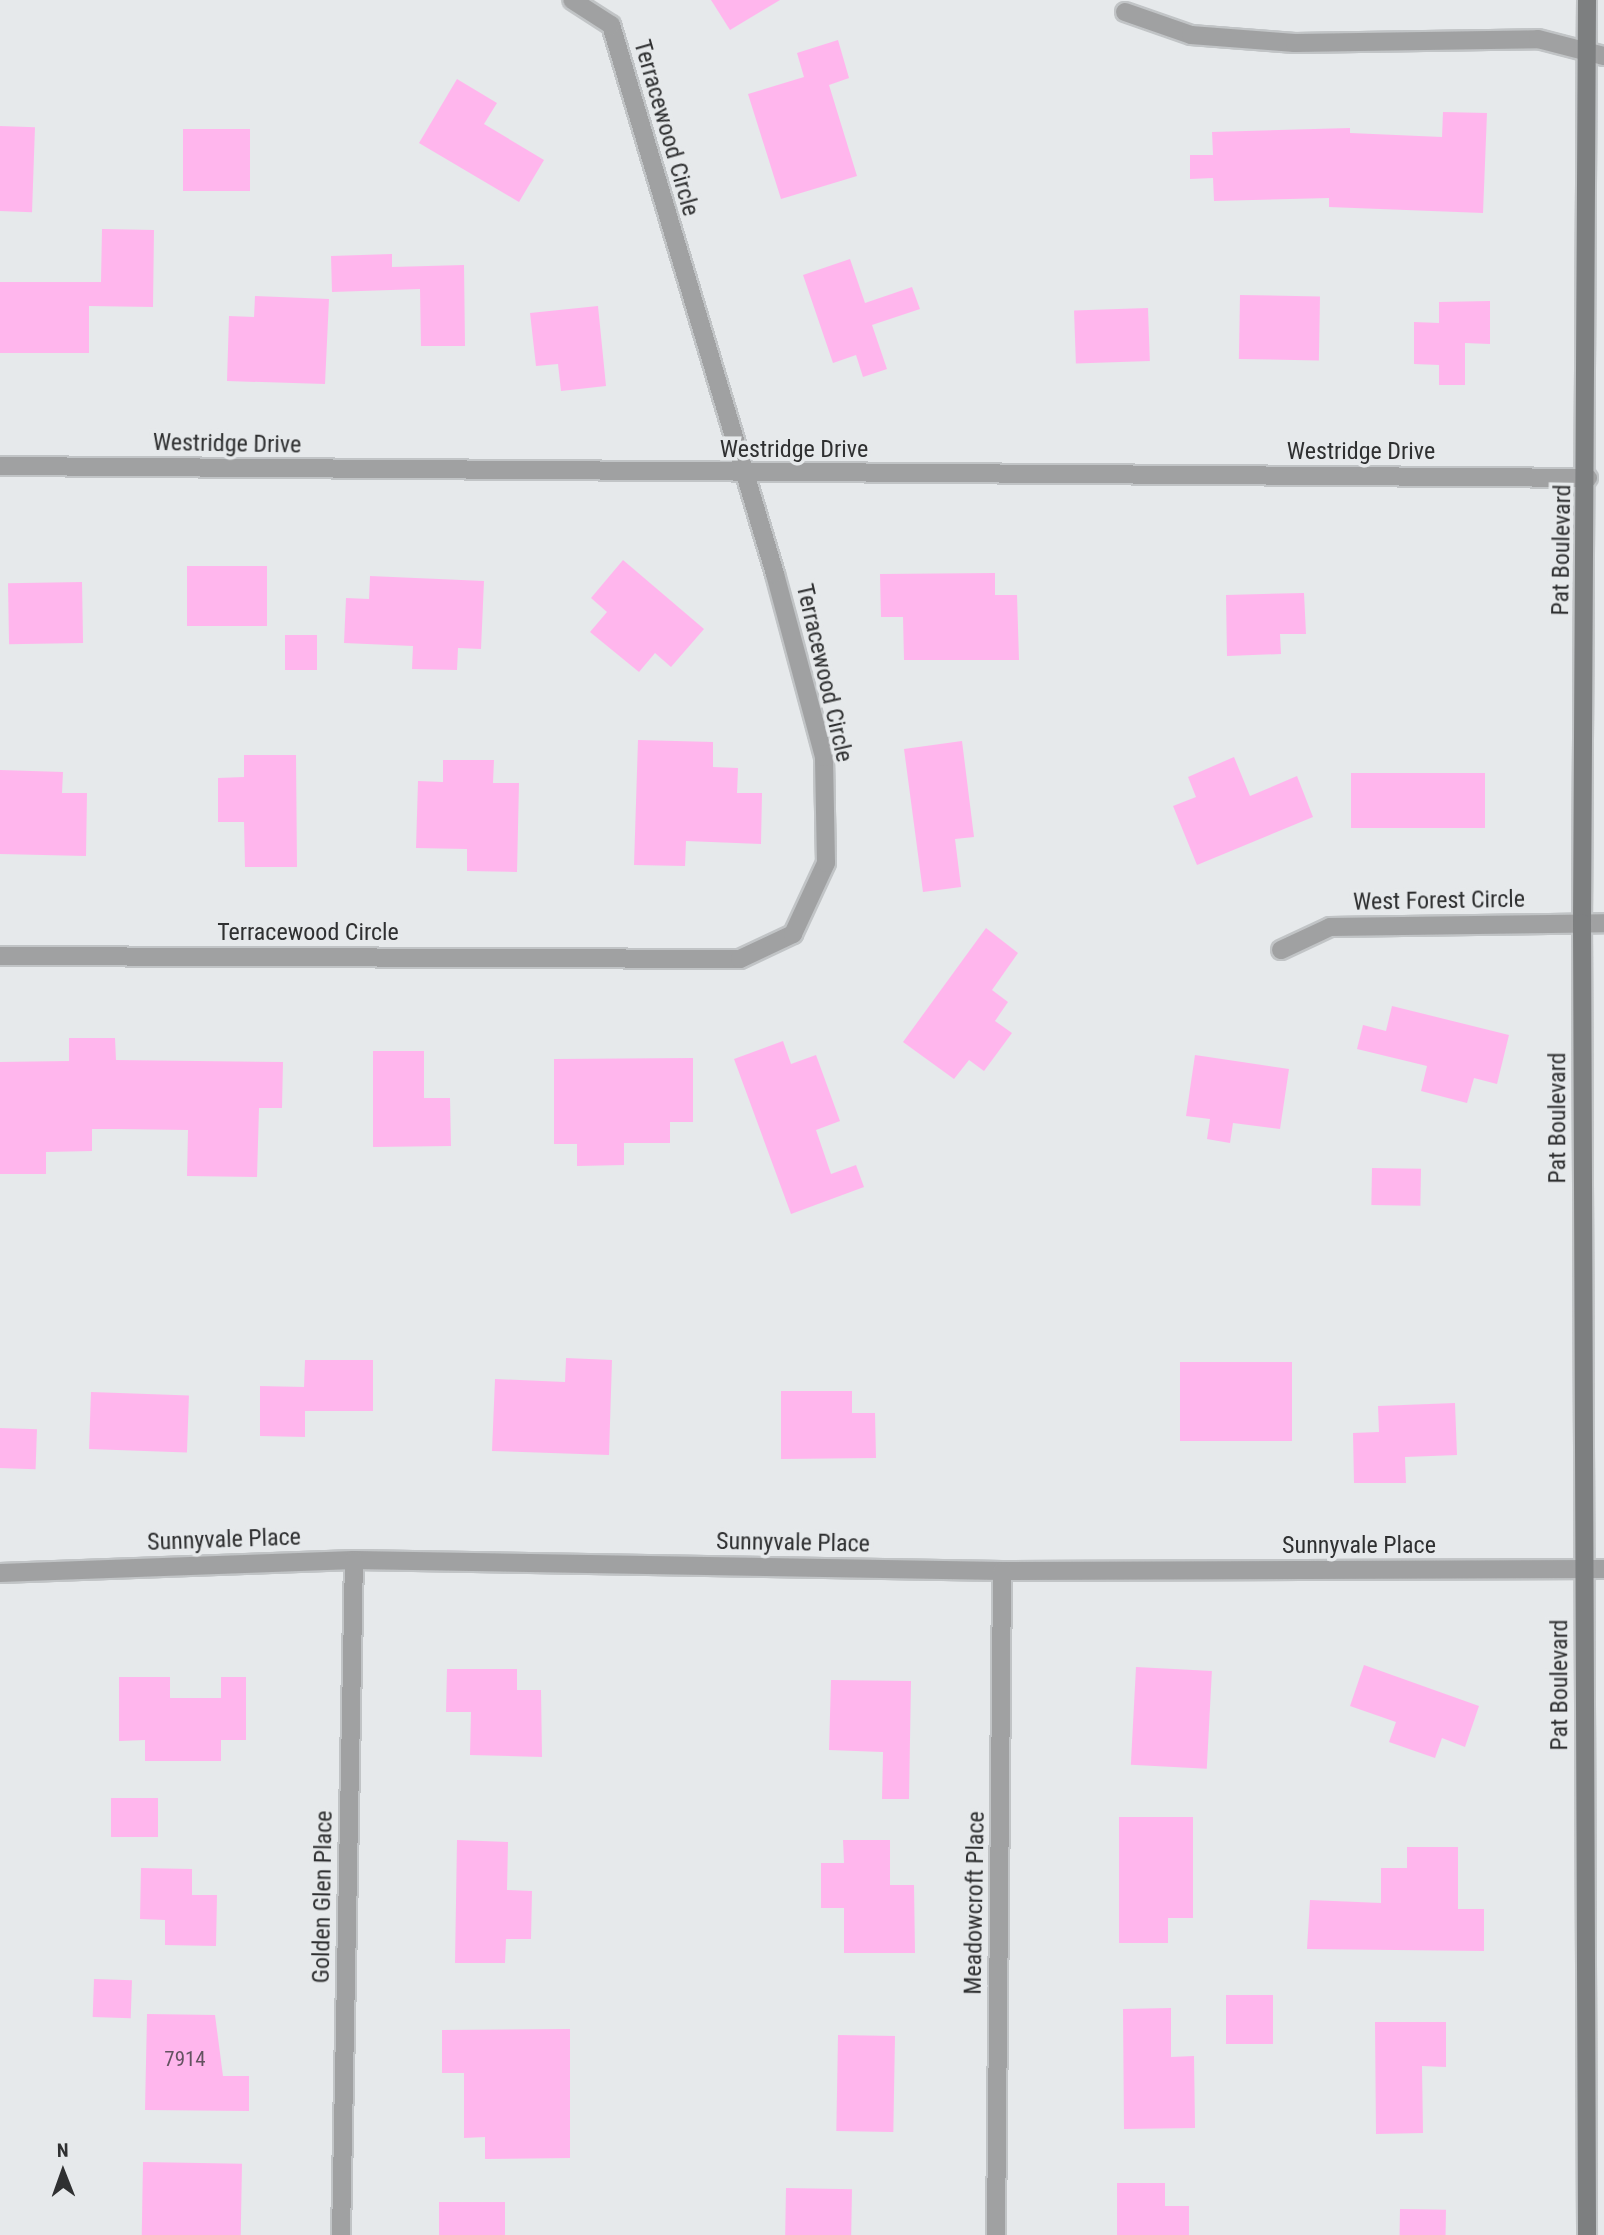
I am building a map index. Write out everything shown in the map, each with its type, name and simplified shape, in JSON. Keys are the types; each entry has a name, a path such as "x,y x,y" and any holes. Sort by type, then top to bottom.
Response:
{"street":[{"name":"Terracewood Circle","path":"0,956 740,959 793,934 826,863 824,757 611,25 572,0"},
{"name":"Pat Boulevard","path":"1587,0 1595,56 1582,923 1587,2235"},
{"path":"1125,12 1191,35 1295,43 1538,39 1595,56"},
{"name":"Westridge Drive","path":"0,466 743,474 1588,478"},
{"name":"West Forest Circle","path":"1281,950 1330,927 1604,923"},
{"name":"Sunnyvale Place","path":"0,1573 354,1560 1002,1571 1604,1569"},
{"name":"Golden Glen Place","path":"341,2235 354,1560"},
{"name":"Meadowcroft Place","path":"996,2235 1002,1571"}],"building":[{"path":"711,0 780,0 730,30"},
{"path":"838,40 849,78 829,85 857,176 781,199 748,94 804,77 797,53"},
{"path":"457,79 497,103 484,124 544,160 519,202 419,143"},
{"path":"1443,112 1487,113 1483,213 1329,207 1329,198 1214,201 1213,178 1190,179 1190,155 1213,155 1212,132 1350,128 1350,133 1442,137"},
{"path":"0,126 35,127 32,212 0,211"},
{"path":"183,129 250,129 250,191 183,191"},
{"path":"102,229 154,230 153,307 89,306 89,353 0,353 0,282 101,282"},
{"path":"392,254 392,267 464,265 465,346 421,346 420,289 332,292 331,256"},
{"path":"850,259 865,303 912,287 920,309 872,325 887,369 863,377 856,355 833,363 803,275"},
{"path":"1240,295 1320,296 1319,360 1239,359"},
{"path":"255,296 329,299 325,384 227,381 229,316 254,317"},
{"path":"1490,301 1490,344 1465,343 1465,385 1439,385 1439,365 1414,364 1414,322 1439,323 1439,302"},
{"path":"598,306 606,386 561,391 558,364 536,366 530,313"},
{"path":"1148,308 1150,361 1076,364 1074,311"},
{"path":"623,560 704,629 671,667 655,653 639,672 590,632 607,612 591,598"},
{"path":"187,566 267,566 267,626 187,626"},
{"path":"995,573 995,595 1017,595 1019,660 904,660 903,617 881,617 880,574"},
{"path":"370,576 484,581 481,649 458,648 457,670 412,669 413,646 344,643 346,598 369,599"},
{"path":"82,582 83,643 9,644 8,583"},
{"path":"1304,593 1306,634 1280,634 1281,654 1227,656 1226,595"},
{"path":"285,635 317,635 317,670 285,670"},
{"path":"638,740 713,742 713,767 738,768 737,793 762,793 761,844 686,841 685,866 634,865"},
{"path":"962,741 974,837 955,839 961,887 923,892 904,749"},
{"path":"244,755 296,755 297,867 245,867 244,822 218,822 218,778 244,777"},
{"path":"1234,757 1250,796 1297,776 1313,817 1197,865 1173,806 1196,797 1188,777"},
{"path":"443,760 494,760 493,783 519,783 517,872 467,871 467,849 416,848 418,781 443,782"},
{"path":"0,770 63,772 62,793 87,793 86,856 0,854"},
{"path":"1351,773 1485,773 1485,828 1351,828"},
{"path":"986,928 1018,953 992,990 1008,1002 995,1021 1012,1033 984,1071 969,1060 954,1079 903,1042"},
{"path":"1392,1006 1509,1035 1497,1084 1474,1078 1467,1103 1421,1091 1427,1066 1357,1049 1363,1025 1386,1031"},
{"path":"69,1038 115,1038 116,1060 283,1062 282,1108 259,1108 257,1177 187,1176 188,1130 118,1129 92,1129 92,1151 46,1152 46,1174 0,1174 0,1062 69,1061"},
{"path":"783,1041 791,1064 816,1055 840,1121 816,1130 831,1174 856,1165 864,1187 791,1214 734,1059"},
{"path":"373,1051 424,1051 424,1098 450,1098 451,1146 373,1147"},
{"path":"1195,1055 1289,1069 1280,1129 1233,1123 1230,1143 1207,1139 1210,1119 1186,1116"},
{"path":"693,1058 693,1122 670,1122 670,1143 624,1143 624,1165 577,1166 577,1144 554,1144 554,1059"},
{"path":"1372,1168 1421,1169 1420,1206 1371,1205"},
{"path":"566,1358 612,1360 609,1455 492,1451 495,1379 565,1382"},
{"path":"305,1360 373,1360 373,1411 305,1411 305,1437 260,1436 260,1386 304,1387"},
{"path":"1180,1362 1292,1362 1292,1441 1180,1441"},
{"path":"781,1391 852,1391 852,1413 875,1413 876,1458 781,1459"},
{"path":"91,1392 189,1395 187,1452 89,1449"},
{"path":"1455,1403 1457,1455 1405,1457 1406,1483 1354,1483 1353,1433 1379,1432 1378,1406"},
{"path":"0,1428 37,1429 36,1469 0,1468"},
{"path":"1364,1665 1479,1706 1465,1747 1442,1738 1435,1758 1389,1742 1396,1722 1350,1706"},
{"path":"1136,1667 1212,1671 1207,1769 1131,1765"},
{"path":"447,1669 517,1669 517,1690 541,1690 542,1757 470,1755 471,1712 446,1712"},
{"path":"119,1677 170,1677 170,1698 221,1698 221,1677 246,1677 246,1740 221,1740 221,1761 145,1761 145,1740 119,1741"},
{"path":"831,1680 911,1681 909,1799 882,1799 883,1752 829,1750"},
{"path":"111,1798 158,1798 158,1837 111,1837"},
{"path":"1119,1817 1193,1817 1193,1918 1168,1918 1168,1943 1119,1943"},
{"path":"457,1840 508,1842 507,1890 532,1891 531,1939 506,1939 505,1963 455,1963"},
{"path":"843,1840 890,1840 890,1885 914,1885 915,1953 844,1953 844,1908 821,1908 821,1863 844,1863"},
{"path":"1407,1847 1458,1847 1458,1909 1484,1909 1484,1951 1307,1949 1310,1900 1381,1903 1381,1868 1407,1868"},
{"path":"141,1868 192,1869 192,1895 217,1895 216,1946 165,1945 165,1920 140,1919"},
{"path":"94,1979 132,1980 131,2018 93,2017"},
{"path":"1226,1995 1273,1995 1273,2044 1226,2044"},
{"path":"1171,2008 1171,2057 1194,2056 1195,2128 1124,2129 1123,2009"},
{"path":"147,2014 215,2015 223,2076 249,2076 249,2111 145,2110"},
{"path":"1375,2022 1446,2022 1446,2067 1422,2066 1423,2133 1376,2134"},
{"path":"570,2029 570,2158 485,2159 485,2137 464,2138 464,2073 442,2073 442,2030"},
{"path":"838,2035 895,2036 893,2132 836,2131"},
{"path":"143,2162 242,2164 241,2235 142,2235"},
{"path":"1117,2183 1165,2183 1165,2206 1189,2206 1189,2235 1117,2235"},
{"path":"786,2188 852,2189 851,2235 785,2235"},
{"path":"439,2202 505,2202 505,2235 439,2235"},
{"path":"1400,2209 1446,2210 1446,2235 1400,2235"}]}
